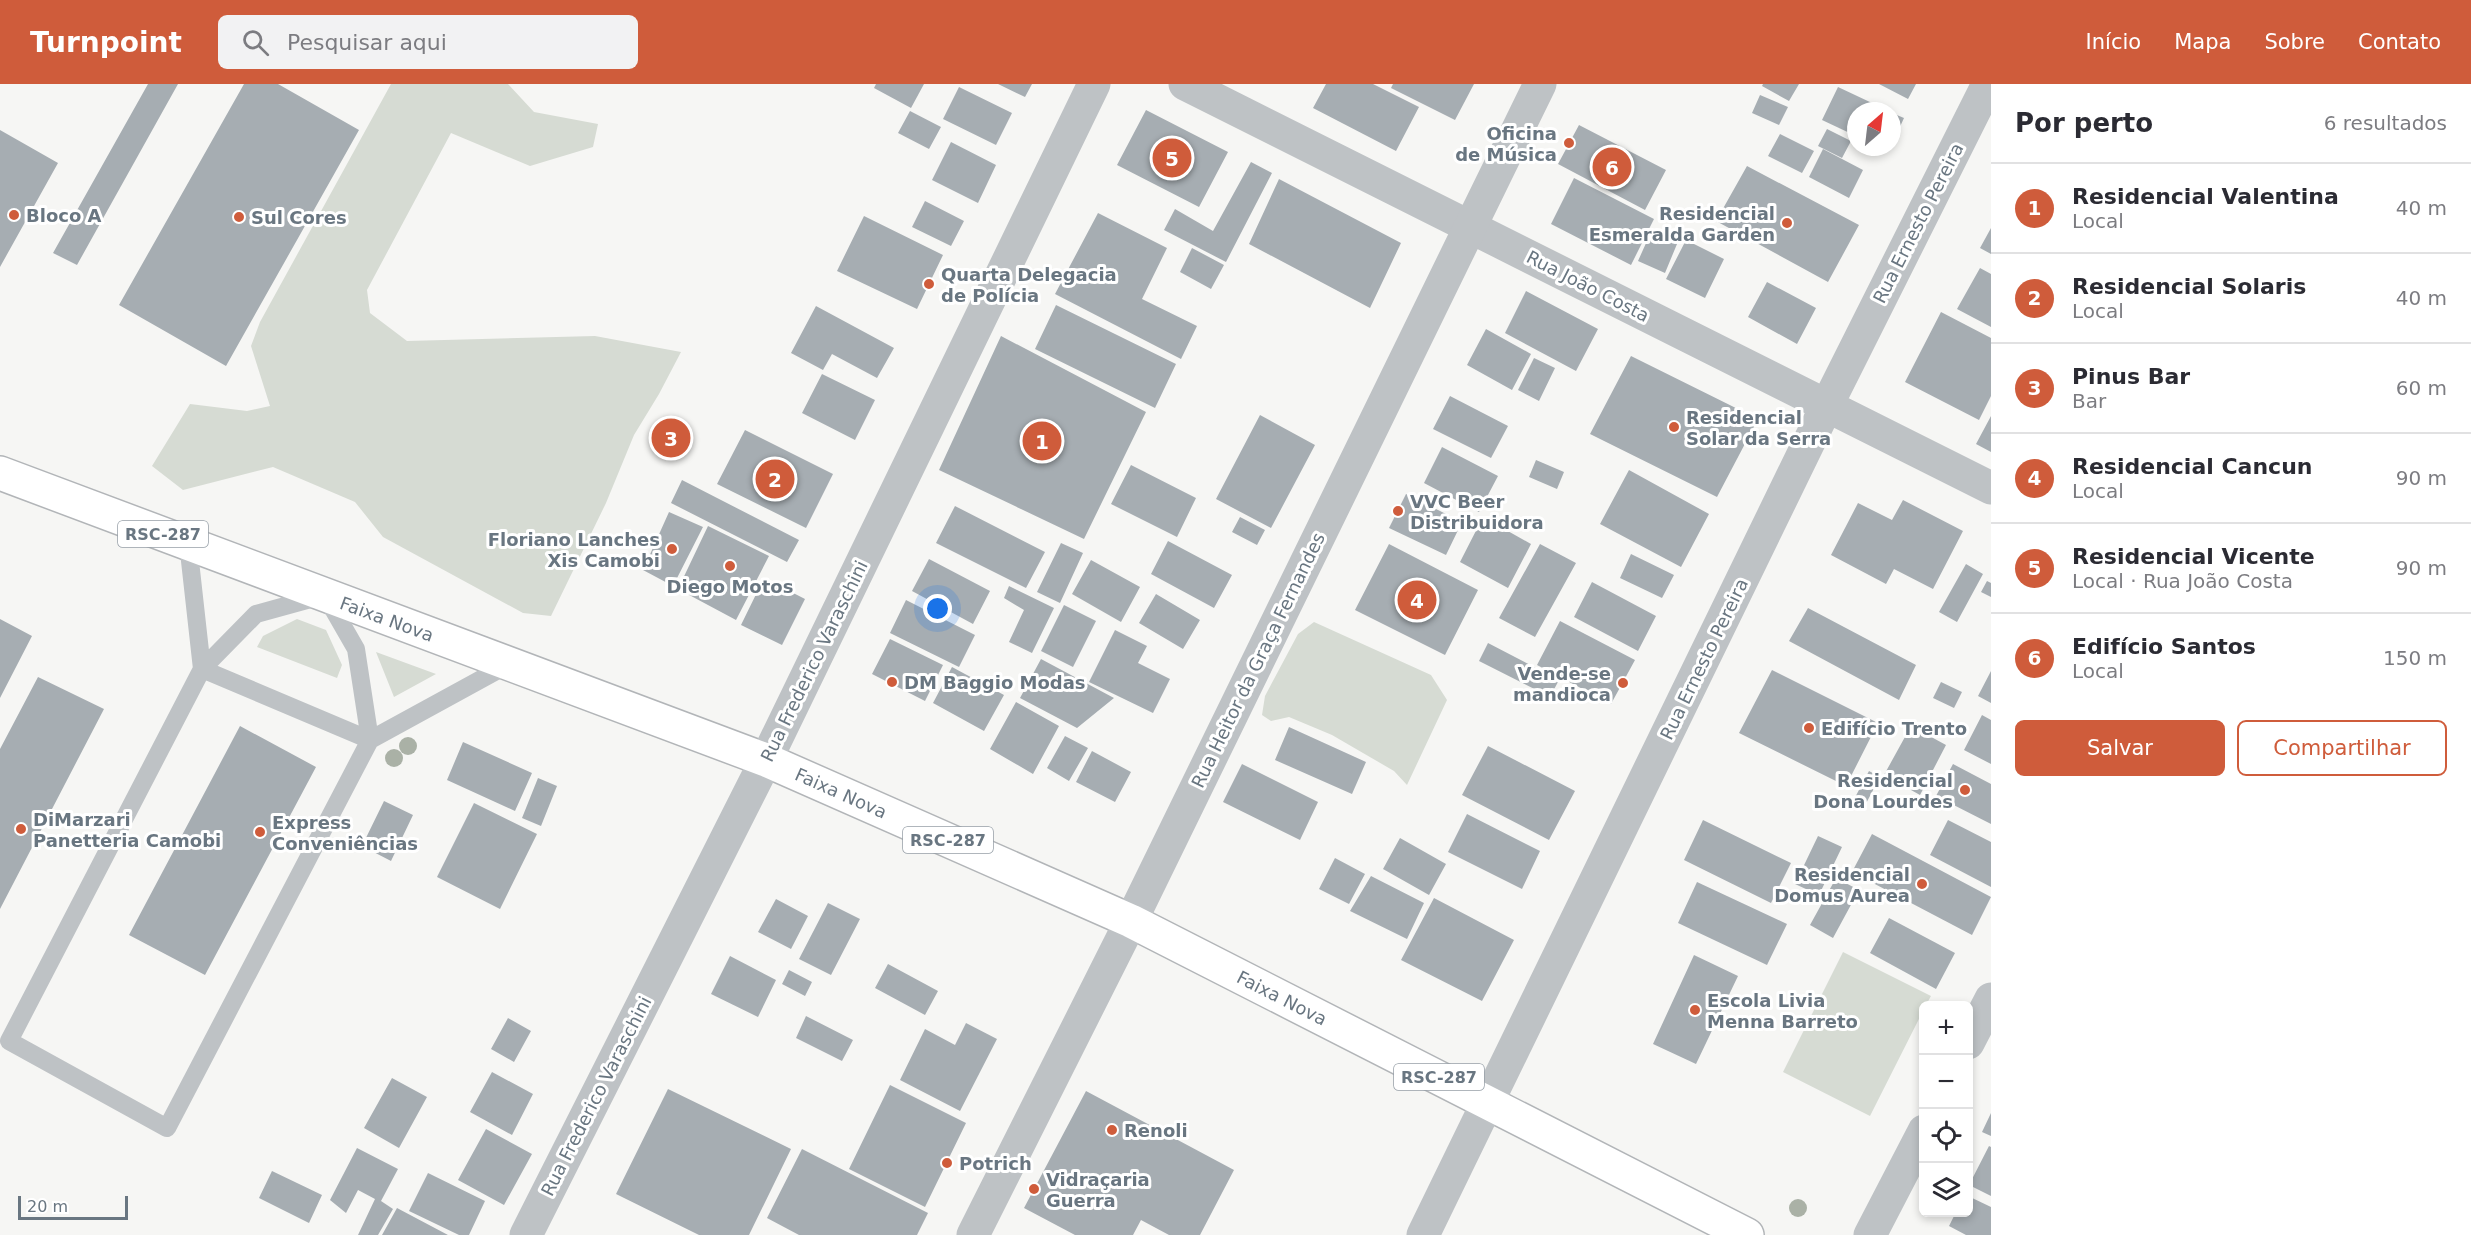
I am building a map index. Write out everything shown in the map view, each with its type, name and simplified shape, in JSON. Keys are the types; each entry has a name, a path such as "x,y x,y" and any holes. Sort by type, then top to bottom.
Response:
{"highway":[{"name":"Faixa Nova","path":"0,472 766,760 1131,921 1747,1235"}],"street":[{"name":"Rua Frederico Varaschini","path":"526,1235 766,760 1094,84"},
{"name":"Rua João Costa","path":"1185,84 1991,488"},
{"name":"Rua Heitor da Graça Fernandes","path":"973,1235 1131,921 1540,84"},
{"name":"Rua Ernesto Pereira","path":"1423,1235 1827,405 1988,84"},
{"path":"1973,1033 1991,999"},
{"path":"1870,1235 1919,1139"}],"lane":[{"path":"188,543 202,669"},
{"path":"370,740 356,648 325,595 256,614 202,669 9,1041 167,1128 370,740 509,664"},
{"path":"202,669 370,740"}],"shaded area":[{"path":"391,84 508,84 534,112 598,124 593,147 530,166 451,133 367,290 370,313 407,341 595,336 681,352 634,435 606,503 551,616 523,613 383,537 355,502 273,467 183,490 152,466 190,404 247,411 270,406 251,346 260,322"},
{"path":"297,619 326,630 342,665 337,678 257,647 263,636"},
{"path":"1314,622 1431,675 1447,700 1407,785 1394,771 1332,735 1289,717 1271,721 1262,715 1265,696 1298,634"},
{"path":"376,652 436,674 394,697"},
{"path":"1843,952 1931,996 1928,1001 1919,1001 1919,1019 1870,1116 1783,1072"}],"building":[{"path":"148,84 178,84 77,265 53,253"},
{"name":"Sul Cores","path":"244,84 278,84 359,130 226,366 119,305"},
{"path":"876,84 924,84 911,108 874,88"},
{"path":"998,84 1032,84 1025,97"},
{"path":"1326,84 1373,84 1419,107 1396,151 1313,108"},
{"path":"1393,84 1474,84 1455,120 1391,88"},
{"path":"1763,84 1799,84 1789,101 1762,86"},
{"path":"1879,84 1916,84 1908,99"},
{"path":"959,87 1012,113 996,145 943,119"},
{"path":"1838,87 1870,102 1847,102 1847,132 1822,120"},
{"path":"1760,95 1788,107 1779,125 1752,113"},
{"path":"1146,110 1228,152 1199,207 1117,165"},
{"path":"910,111 941,127 929,149 898,133"},
{"path":"1579,125 1666,170 1645,210 1558,164"},
{"path":"1827,129 1847,139 1847,149 1842,158 1818,146"},
{"name":"Bloco A","path":"0,130 58,163 0,267"},
{"path":"1780,134 1814,151 1802,173 1768,156"},
{"path":"951,142 996,165 978,203 932,180"},
{"path":"1823,149 1863,170 1849,198 1809,177"},
{"path":"1251,162 1272,173 1226,262 1164,230 1175,209 1213,231"},
{"name":"Residencial Esmeralda Garden","path":"1747,166 1859,225 1828,282 1716,221"},
{"path":"1574,178 1654,219 1631,265 1551,224"},
{"path":"1279,179 1401,243 1370,308 1249,244"},
{"path":"925,201 964,221 951,246 912,227"},
{"path":"1098,213 1167,248 1142,299 1197,326 1181,359 1055,294"},
{"name":"Quarta Delegacia de Polícia","path":"864,216 943,255 917,309 837,271"},
{"path":"1991,228 1991,254 1980,248"},
{"path":"1651,232 1677,244 1665,273 1638,261"},
{"path":"1686,240 1724,259 1705,298 1666,279"},
{"path":"1192,248 1224,265 1211,289 1180,272"},
{"path":"1980,268 1991,274 1991,327 1957,309"},
{"path":"1767,282 1816,308 1797,344 1748,317"},
{"path":"1526,291 1598,329 1576,371 1505,333"},
{"path":"1056,305 1176,364 1155,408 1035,349"},
{"path":"816,306 894,348 877,378 832,354 823,370 791,353"},
{"path":"1941,312 1991,338 1991,396 1979,420 1905,382"},
{"path":"1486,329 1531,354 1512,390 1467,365"},
{"path":"1001,336 1146,412 1084,539 939,470"},
{"name":"Residencial Solar da Serra","path":"1631,356 1758,419 1717,497 1590,434"},
{"path":"1534,358 1555,368 1539,401 1518,390"},
{"path":"822,374 875,400 855,440 802,413"},
{"path":"1450,396 1508,426 1491,458 1433,429"},
{"path":"1260,415 1315,445 1271,528 1216,499"},
{"path":"1991,416 1991,452 1976,444"},
{"path":"745,430 833,474 806,528 717,484"},
{"path":"1442,447 1498,476 1479,512 1424,483"},
{"path":"1536,460 1564,472 1557,489 1529,477"},
{"path":"1131,465 1196,498 1177,537 1111,504"},
{"path":"1629,470 1709,514 1681,567 1600,524"},
{"path":"682,480 799,540 787,562 671,503"},
{"path":"1406,494 1462,522 1446,555 1389,528"},
{"path":"1903,500 1963,531 1933,589 1894,569 1886,584 1831,555 1858,503 1892,520"},
{"path":"955,506 1045,552 1026,588 936,543"},
{"name":"Floriano Lanches Xis Camobi","path":"669,512 703,527 673,586 643,570"},
{"path":"1240,517 1265,530 1257,545 1232,532"},
{"path":"1483,517 1531,544 1508,588 1460,562"},
{"path":"708,526 769,556 736,620 678,589"},
{"path":"1168,541 1232,575 1214,608 1151,574"},
{"path":"1061,543 1083,553 1060,603 1037,592"},
{"path":"1389,544 1478,590 1445,655 1355,610"},
{"path":"1540,544 1576,563 1535,637 1499,618"},
{"path":"1631,554 1674,575 1662,598 1620,578"},
{"path":"929,559 990,591 973,624 912,591"},
{"path":"1091,560 1140,587 1121,622 1072,594"},
{"path":"1966,564 1983,574 1957,622 1939,612"},
{"path":"764,578 805,599 782,645 741,625"},
{"path":"1987,581 1991,583 1991,597 1981,592"},
{"path":"1592,582 1656,616 1638,651 1574,617"},
{"path":"1009,586 1054,608 1032,653 1009,642 1024,610 1004,598"},
{"path":"1156,594 1200,620 1183,649 1139,623"},
{"path":"906,600 975,635 959,667 890,633"},
{"path":"1064,605 1096,621 1073,667 1041,651"},
{"path":"1808,608 1916,665 1899,700 1789,641"},
{"path":"0,619 32,636 0,698"},
{"path":"1560,621 1635,660 1611,704 1537,665"},
{"path":"1115,630 1147,646 1138,663 1170,679 1153,713 1089,682"},
{"path":"890,639 943,665 925,701 872,674"},
{"path":"1488,643 1559,680 1550,697 1479,661"},
{"path":"1041,659 1114,698 1077,728 1020,698"},
{"path":"952,667 1004,695 984,731 933,703"},
{"name":"Edifício Trento","path":"1772,670 1878,723 1846,786 1739,733"},
{"path":"1991,671 1991,703 1978,696"},
{"name":"DiMarzari Panetteria Camobi","path":"38,677 104,709 0,909 0,749"},
{"path":"1941,682 1962,692 1954,708 1933,698"},
{"path":"1016,702 1059,726 1033,774 990,749"},
{"path":"1982,715 1991,720 1991,764 1964,750"},
{"path":"240,726 316,767 205,975 129,935"},
{"path":"1911,726 1946,745 1920,795 1884,775"},
{"path":"1289,727 1366,762 1352,794 1275,760"},
{"path":"1065,736 1088,748 1069,781 1047,768"},
{"path":"463,742 532,773 515,811 447,780"},
{"path":"1488,746 1575,791 1549,840 1462,795"},
{"path":"1092,751 1131,772 1115,802 1076,782"},
{"path":"1242,764 1318,802 1300,840 1223,802"},
{"name":"Residencial Dona Lourdes","path":"1953,764 1991,784 1991,824 1936,796"},
{"path":"1869,771 1880,777 1862,811 1851,805"},
{"path":"538,778 557,786 541,826 522,818"},
{"path":"384,801 413,815 391,861 362,846"},
{"path":"474,803 537,834 500,909 437,877"},
{"path":"1467,814 1540,851 1522,889 1448,852"},
{"path":"1703,820 1791,863 1771,903 1684,860"},
{"path":"1948,820 1991,842 1991,887 1930,855"},
{"name":"Residencial Domus Aurea","path":"1872,834 1991,897 1972,935 1852,872"},
{"path":"1818,836 1842,847 1819,895 1795,884"},
{"path":"1400,838 1446,864 1429,895 1383,869"},
{"path":"1335,858 1365,874 1349,904 1319,889"},
{"path":"1371,876 1424,903 1407,939 1350,911"},
{"path":"1836,878 1859,890 1833,938 1810,925"},
{"path":"1697,882 1787,924 1767,965 1678,923"},
{"path":"1434,898 1514,940 1482,1001 1401,960"},
{"path":"776,899 808,916 791,949 758,932"},
{"path":"828,903 860,919 831,975 799,959"},
{"path":"1889,918 1955,953 1936,989 1870,953"},
{"name":"Escola Livia Menna Barreto","path":"1694,955 1738,976 1696,1064 1653,1044"},
{"path":"730,956 776,980 758,1017 711,994"},
{"path":"888,964 938,991 925,1015 875,988"},
{"path":"789,970 812,982 805,996 782,984"},
{"path":"806,1016 853,1040 842,1061 796,1038"},
{"path":"508,1018 531,1031 514,1062 491,1049"},
{"path":"966,1023 997,1039 960,1111 900,1080 925,1029 955,1045"},
{"path":"492,1072 533,1094 512,1135 470,1112"},
{"path":"392,1078 427,1097 399,1148 364,1128"},
{"path":"890,1085 966,1123 925,1207 849,1169"},
{"path":"668,1089 791,1149 749,1235 699,1235 616,1194"},
{"name":"Renoli","path":"1086,1091 1234,1170 1200,1235 1169,1235 1141,1220 1133,1235 1075,1235 1024,1208"},
{"path":"1991,1113 1991,1136 1982,1132"},
{"path":"486,1129 532,1154 504,1205 458,1180"},
{"path":"1989,1146 1991,1147 1991,1196 1973,1187 1973,1177"},
{"path":"357,1148 398,1169 381,1201 393,1209 378,1235 358,1235 375,1199 358,1190 346,1213 330,1200"},
{"path":"802,1149 928,1213 917,1235 799,1235 767,1218"},
{"path":"272,1171 322,1195 309,1223 259,1198"},
{"path":"428,1173 485,1201 469,1235 459,1235 409,1211"},
{"path":"1973,1198 1991,1207 1991,1235 1966,1235 1949,1226 1954,1217 1973,1217"},
{"path":"397,1208 448,1235 382,1235"}],"place":[{"name":"Oficina de Música","path":"1569,143"},
{"name":"Residencial Vicente","path":"1172,158"},
{"name":"Edifício Santos","path":"1612,167"},
{"name":"Bloco A","path":"14,215"},
{"name":"Sul Cores","path":"239,217"},
{"name":"Residencial Esmeralda Garden","path":"1787,223"},
{"name":"Quarta Delegacia de Polícia","path":"929,284"},
{"name":"Residencial Solar da Serra","path":"1674,427"},
{"name":"Pinus Bar","path":"671,438"},
{"name":"Residencial Valentina","path":"1042,441"},
{"name":"Residencial Solaris","path":"775,479"},
{"name":"VVC Beer Distribuidora","path":"1398,511"},
{"name":"Floriano Lanches Xis Camobi","path":"672,549"},
{"name":"Diego Motos","path":"730,566"},
{"name":"Residencial Cancun","path":"1417,600"},
{"name":"DM Baggio Modas","path":"892,682"},
{"name":"Vende-se mandioca","path":"1623,683"},
{"name":"Edifício Trento","path":"1809,728"},
{"name":"Residencial Dona Lourdes","path":"1965,790"},
{"name":"DiMarzari Panetteria Camobi","path":"21,829"},
{"name":"Express Conveniências","path":"260,832"},
{"name":"Residencial Domus Aurea","path":"1922,884"},
{"name":"Escola Livia Menna Barreto","path":"1695,1010"},
{"name":"Renoli","path":"1112,1130"},
{"name":"Potrich","path":"947,1163"},
{"name":"Vidraçaria Guerra","path":"1034,1189"}]}
